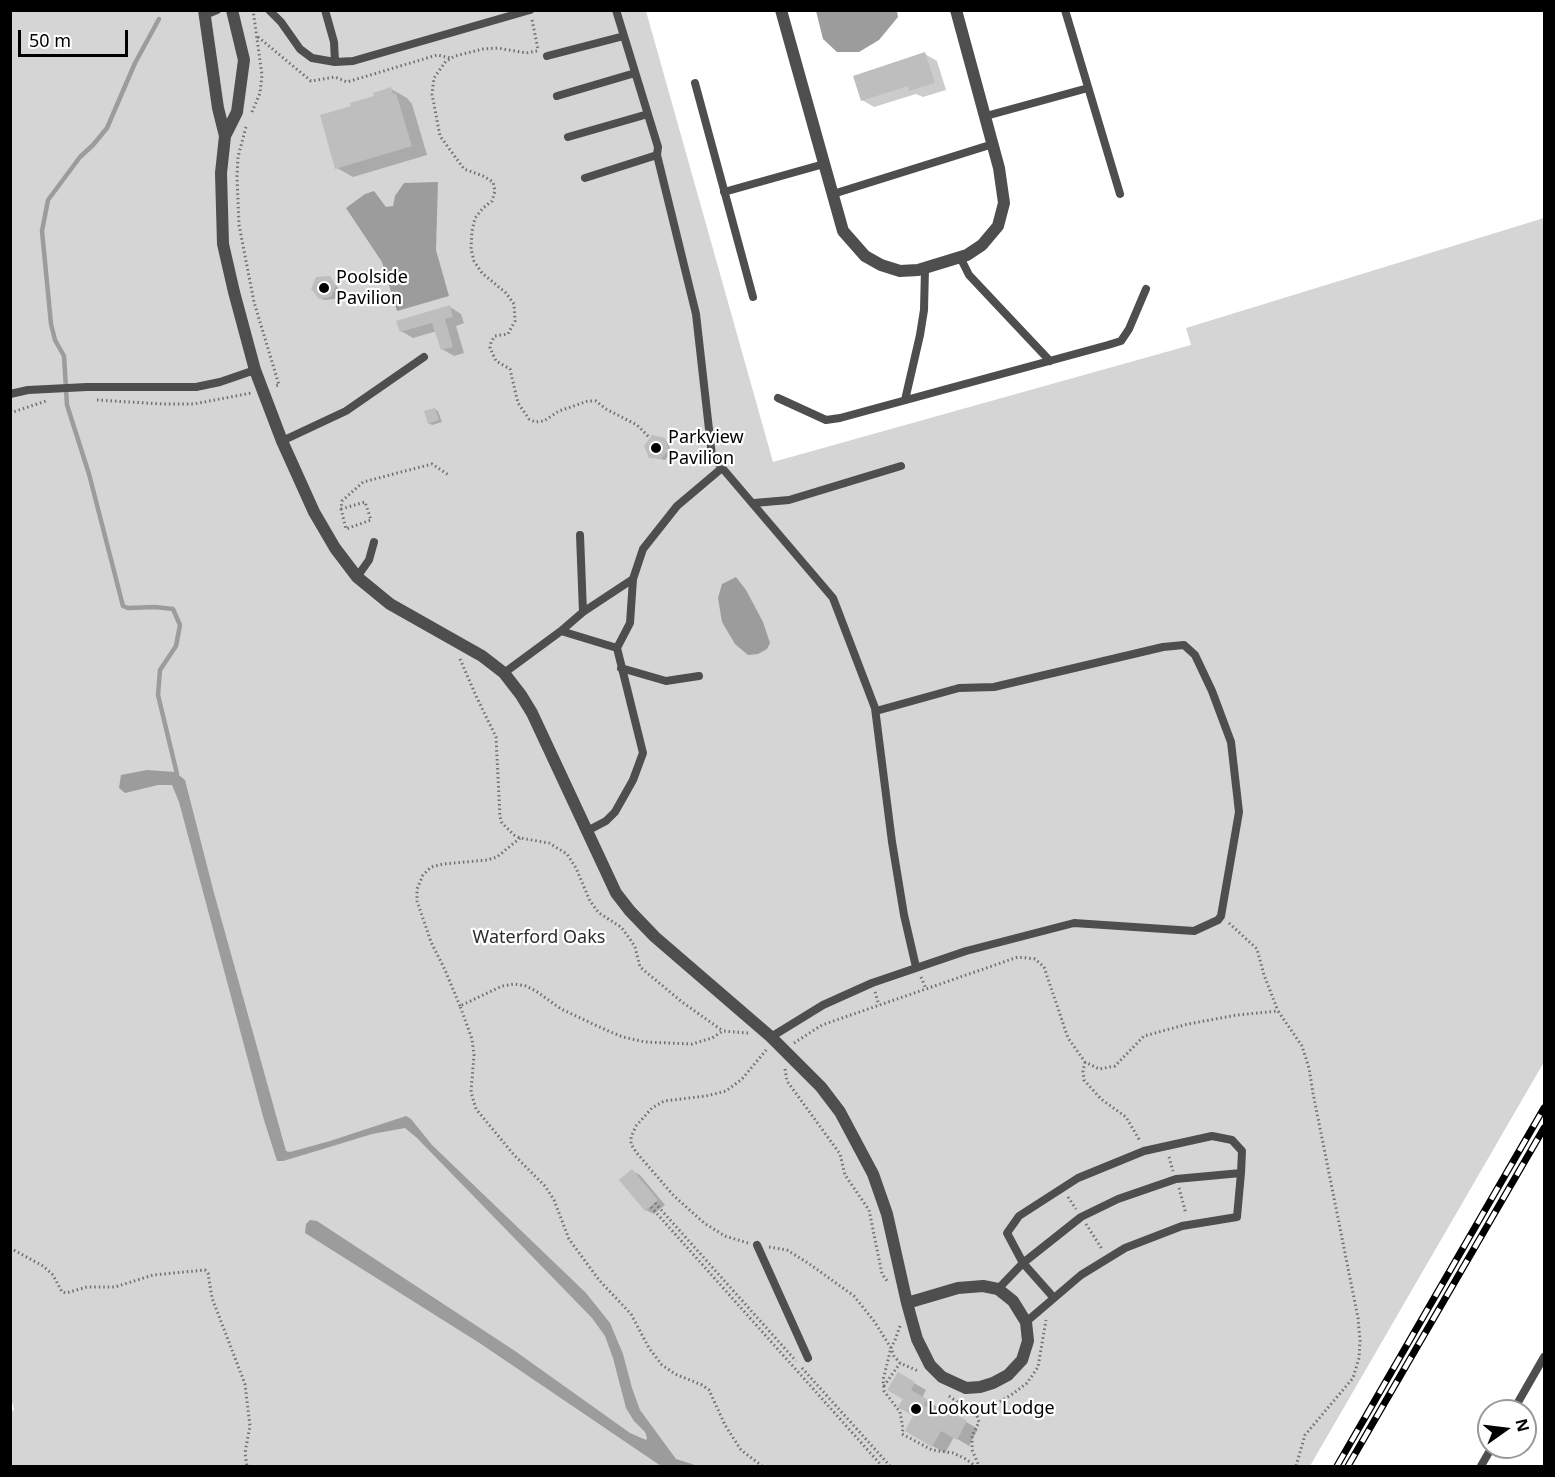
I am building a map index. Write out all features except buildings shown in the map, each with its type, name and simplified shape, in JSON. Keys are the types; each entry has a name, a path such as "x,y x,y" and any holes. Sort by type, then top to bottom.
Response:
{"street":[{"path":"225,136 237,112 244,60 232,10"},
{"path":"781,10 843,231 866,256 881,265 900,271 925,268 967,255 982,245 998,226 1004,203 999,168 956,10"},
{"path":"204,13 218,108 225,136 221,173 223,244 255,370 282,441 314,512 335,548 357,578 390,604 482,656 504,673 532,713 616,893 655,937 767,1042 821,1087 840,1112 873,1174 887,1214 907,1303 917,1339 930,1365 942,1377 966,1388 993,1383 1008,1375 1019,1363 1028,1341 1026,1322 1013,1300 998,1289 983,1286 958,1288 907,1303"}],"lane":[{"path":"204,13 217,10"},
{"path":"269,10 281,22 300,49 312,58 335,62 353,61 530,10"},
{"path":"326,10 334,42 335,62"},
{"path":"616,10 658,147 657,155 696,314 712,456 833,598 876,711 894,852 904,915 916,967"},
{"path":"1065,10 1119,194"},
{"path":"547,56 624,36"},
{"path":"557,96 635,73"},
{"path":"694,83 753,297"},
{"path":"986,116 1088,88"},
{"path":"568,137 648,114"},
{"path":"833,194 993,144"},
{"path":"585,178 657,155"},
{"path":"724,192 824,164"},
{"path":"960,257 969,275 1050,361"},
{"path":"905,400 921,327 925,268"},
{"path":"778,398 826,420 840,418 1120,341 1129,329 1146,289"},
{"path":"282,441 346,411 424,357"},
{"path":"10,394 28,390 87,387 196,387 220,382 255,370"},
{"path":"754,503 789,500 901,466"},
{"path":"587,831 606,821 615,812 633,780 644,753 617,648 630,623 633,579 644,549 677,506 723,468"},
{"path":"580,535 582,612"},
{"path":"357,578 369,560 374,542"},
{"path":"504,673 561,631 582,612 633,579"},
{"path":"561,631 617,648"},
{"path":"767,1042 823,1005 872,983 966,951 1074,923 1194,931 1218,920 1221,916 1239,812 1231,742 1212,691 1195,655 1184,645 1163,646 994,687 959,688 876,711"},
{"path":"621,668 666,681 699,676"},
{"path":"1026,1322 1081,1275 1125,1248 1182,1226 1237,1217 1242,1151 1232,1140 1212,1136 1144,1151 1078,1178 1019,1216 1007,1233 1023,1263 1054,1298"},
{"path":"998,1289 1023,1263 1081,1217 1118,1199 1176,1179 1241,1173"},
{"path":"757,1245 808,1358"},
{"path":"1520,1399 1545,1357"}],"path":[{"path":"251,113 260,93 262,75 253,10"},
{"path":"530,10 539,51 526,53 498,48 455,56 446,61 434,78 432,94 440,136 464,169 493,182 495,191 492,201 475,218 471,249 474,261 482,273 506,293 514,304 515,321 508,334 495,336 490,348 496,361 510,369 518,403 529,419 540,422 559,411 588,401 596,401 606,409 637,425 650,438"},
{"path":"247,123 238,157 239,225 254,302 279,385 262,390"},
{"path":"96,399 194,404 251,393 254,402"},
{"path":"10,413 54,400"},
{"path":"341,509 365,502 371,520 346,528 341,509 342,501 363,482 432,464 450,476"},
{"path":"456,652 496,737 500,817 507,828 520,838 549,843 567,854 576,868 590,902 599,913 621,927 630,939 635,947 640,967 709,1023 723,1031 751,1034"},
{"path":"520,838 497,857 431,867 423,875 417,889 417,901 431,942 445,970 472,1040 474,1054 471,1092 476,1109 513,1155 544,1186 554,1200 569,1239 599,1280 632,1314 649,1348 662,1365 675,1374 709,1390 725,1425 741,1450 762,1467"},
{"path":"1221,916 1257,949 1278,1011 1302,1046 1310,1068 1313,1094 1358,1317 1359,1358 1353,1378 1305,1435 1296,1467"},
{"path":"891,1286 882,1274 869,1210 845,1176 840,1154 787,1081 785,1072 792,1044 822,1025 1018,957 1035,959 1044,967 1068,1038 1085,1062 1093,1067 1107,1069 1122,1060 1144,1036 1188,1024 1237,1015 1278,1011"},
{"path":"460,1006 502,986 514,984 536,991 561,1009 615,1034 634,1040 692,1044 712,1038 723,1031"},
{"path":"767,1042 742,1079 726,1091 664,1101 652,1108 636,1126 631,1137 631,1144 639,1158 674,1196 704,1222 725,1236 787,1250 854,1296 874,1321 900,1363 921,1372"},
{"path":"1085,1062 1084,1080 1101,1099 1126,1117 1135,1130 1144,1151"},
{"path":"655,1203 890,1467"},
{"path":"651,1207 882,1467"},
{"path":"10,1248 48,1270 62,1292 66,1293 87,1287 115,1287 153,1275 205,1270 208,1273 212,1298 245,1384 250,1426 245,1453 247,1467"},
{"path":"901,1323 891,1348 883,1380 884,1387 900,1413 902,1434 932,1449 966,1459 977,1467"},
{"path":"884,1387 900,1363"},
{"path":"943,1392 977,1416 978,1422 972,1436 972,1450 977,1467"}],"green space":[{"name":"Waterford Oaks","path":"11,11 646,11 773,462 1191,345 1186,328 1544,218 1544,1062 1310,1466 11,1466 11,1413 14,1409 11,1398"}],"shaded area":[{"path":"816,11 897,11 898,17 879,40 859,52 837,52 823,39"},
{"path":"438,182 436,250 449,296 397,311 382,262 346,208 365,194 374,191 386,207 393,206 395,196 404,183"},
{"path":"736,577 746,590 763,622 770,643 767,649 758,654 748,655 735,644 722,622 718,598 722,584"},
{"path":"147,770 175,772 185,780 286,1151 290,1152 330,1141 406,1116 411,1119 432,1145 586,1293 610,1323 623,1354 640,1410 676,1459 698,1466 661,1466 481,1344 305,1233 306,1224 310,1220 317,1221 515,1351 630,1433 646,1440 645,1432 626,1408 605,1336 592,1318 405,1128 372,1134 277,1161 179,802 172,785 158,785 125,793 119,788 121,775"}],"waterway":[{"path":"159,19 135,63 107,128 80,157 48,200 42,231 51,324 55,340 64,356 67,405 89,474 123,606 173,609 180,625 176,646 160,670 158,695 177,774"}],"railway":[{"path":"1337,1466 1544,1108"},
{"path":"1348,1466 1544,1128"}],"place":[{"name":"Poolside Pavilion","path":"324,288"},
{"name":"Parkview Pavilion","path":"656,448"},
{"name":"Lookout Lodge","path":"916,1409"}]}
